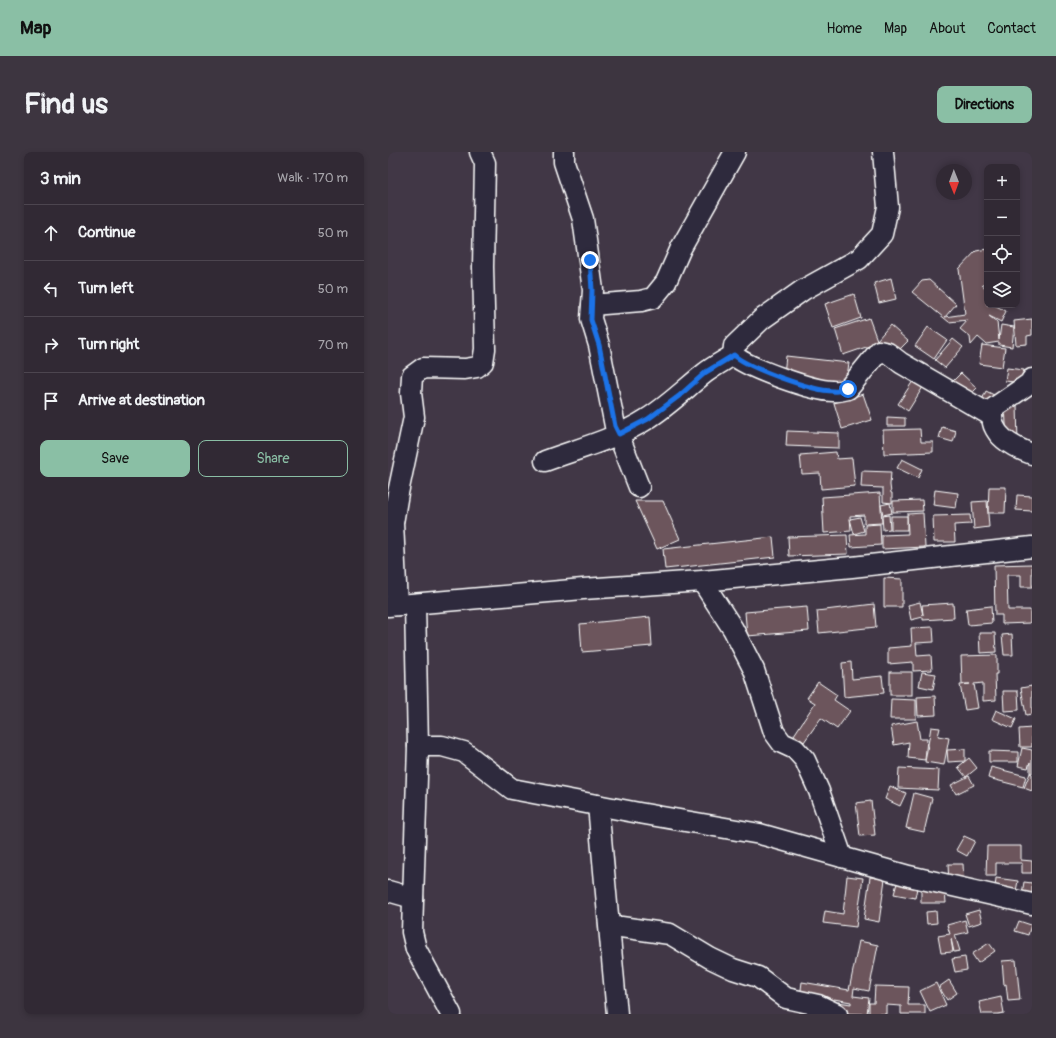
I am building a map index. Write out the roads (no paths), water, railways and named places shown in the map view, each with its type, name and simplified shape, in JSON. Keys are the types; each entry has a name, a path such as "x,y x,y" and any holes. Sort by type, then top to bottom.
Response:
{"street":[{"path":"451,1014 416,949 412,932 418,746 400,605 393,523 414,417 411,393 412,376 423,368 465,369 477,367 483,362 485,349 482,268 485,163 480,152"},
{"path":"564,152 564,162 583,218 592,282 591,320 599,345 615,426 639,487"},
{"path":"592,305 641,301 652,298 666,282 681,248 735,152"},
{"path":"883,152 888,207 882,234 859,259 803,290 762,319 734,346 734,355 739,360 768,373 811,387 833,392 848,389 879,351 888,353 901,363 992,416"},
{"path":"546,461 601,442 648,419 679,396 706,372 734,355"},
{"path":"1032,379 1030,383 992,410 993,426 1000,436 1018,449 1032,454"},
{"path":"400,605 844,568 1032,547"},
{"path":"702,581 733,629 754,670 774,732 782,743 795,749 805,760 819,791 842,857"},
{"path":"418,746 442,746 464,752 512,789 760,834 909,876 1032,904"},
{"path":"598,805 617,1014"},
{"path":"388,891 413,898"},
{"path":"610,929 621,927 670,934 710,958 733,969 758,977 786,998 818,1005 837,1014"}]}
